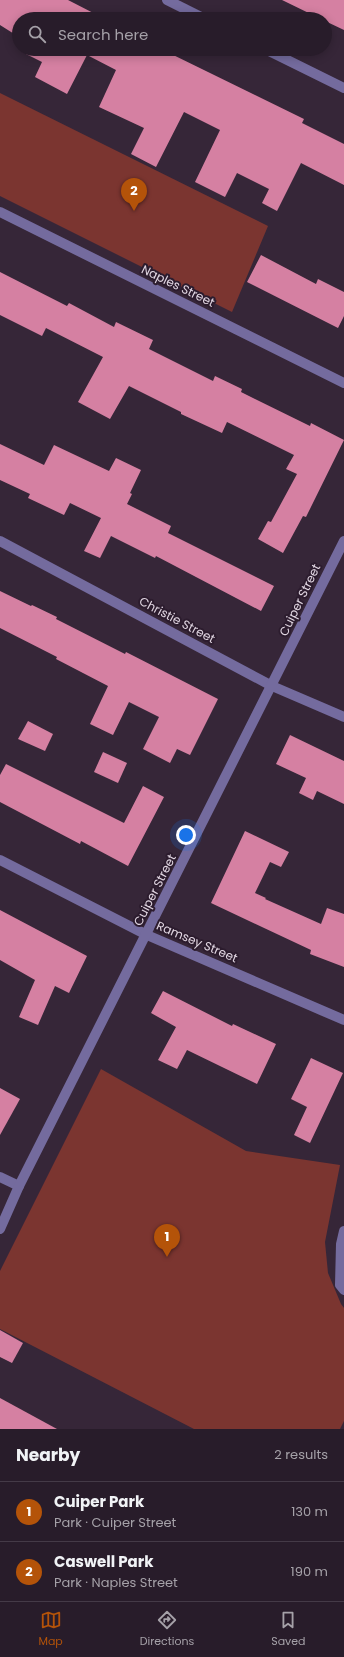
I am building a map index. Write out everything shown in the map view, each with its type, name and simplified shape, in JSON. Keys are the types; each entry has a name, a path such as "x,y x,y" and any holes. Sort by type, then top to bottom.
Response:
{"street":[{"path":"167,0 191,12"},
{"path":"279,56 344,88"},
{"name":"Naples Street","path":"0,212 344,383"},
{"name":"Christie Street","path":"0,541 272,686 344,717"},
{"name":"Cuiper Street","path":"0,1229 19,1186 344,541"},
{"name":"Ramsey Street","path":"0,860 147,934 344,1020"},
{"path":"0,1177 19,1186"},
{"path":"344,1231 341,1244 340,1285 344,1290"}],"shaded area":[{"path":"0,93 268,226 232,312 0,196"},
{"path":"101,1069 246,1151 340,1165 325,1242 328,1273 344,1308 344,1421 340,1429 194,1429 0,1329 0,1271"}],"building":[{"path":"0,0 68,0 91,12 12,12 12,33 0,25"},
{"path":"282,0 344,0 344,30 332,24 332,12 307,12"},
{"path":"30,56 86,56 67,94 35,77 42,62"},
{"path":"89,56 175,56 304,119 302,123 344,144 344,185 301,163 277,211 262,203 269,189 237,173 225,197 195,182 220,130 184,112 156,167 131,154 144,128 99,107 116,70"},
{"path":"261,255 316,284 318,279 344,292 344,316 338,328 247,282"},
{"path":"0,272 67,306 69,303 114,327 116,322 153,340 149,349 213,381 215,376 242,389 241,392 310,426 311,423 344,440 306,517 303,516 283,553 258,539 268,521 271,522 297,474 286,469 294,455 227,422 222,433 181,414 181,412 129,386 110,419 78,402 103,357 46,328 42,336 0,315"},
{"path":"0,444 44,465 54,445 109,471 116,458 141,470 130,493 132,494 127,504 171,526 168,533 274,586 261,611 156,556 155,558 111,536 100,558 84,551 101,518 70,503 64,515 28,498 30,494 0,480"},
{"path":"0,591 57,617 56,619 125,654 126,652 218,699 190,755 177,749 170,763 143,749 159,717 129,702 113,735 90,724 108,686 56,659 57,657 0,628"},
{"path":"28,721 53,734 45,751 18,739"},
{"path":"290,735 344,761 344,804 317,791 313,800 299,793 306,778 276,764"},
{"path":"103,752 127,763 118,783 94,772"},
{"path":"6,764 124,823 143,786 164,797 128,866 81,841 80,844 0,802 0,775"},
{"path":"245,831 289,852 281,867 270,862 255,893 321,924 327,908 344,914 344,967 310,954 311,950 211,903"},
{"path":"0,910 87,956 69,993 55,986 38,1025 19,1017 35,980 0,960"},
{"path":"163,991 232,1026 233,1024 276,1044 257,1084 187,1050 177,1069 158,1060 176,1027 151,1013"},
{"path":"311,1058 343,1073 310,1143 294,1135 307,1107 291,1099"},
{"path":"0,1088 20,1099 0,1135"},
{"path":"0,1330 23,1343 12,1363 0,1357"},
{"path":"0,1398 57,1429 0,1429"}],"place":[{"name":"Caswell Park","path":"134,211"},
{"name":"Cuiper Park","path":"167,1257"}]}
